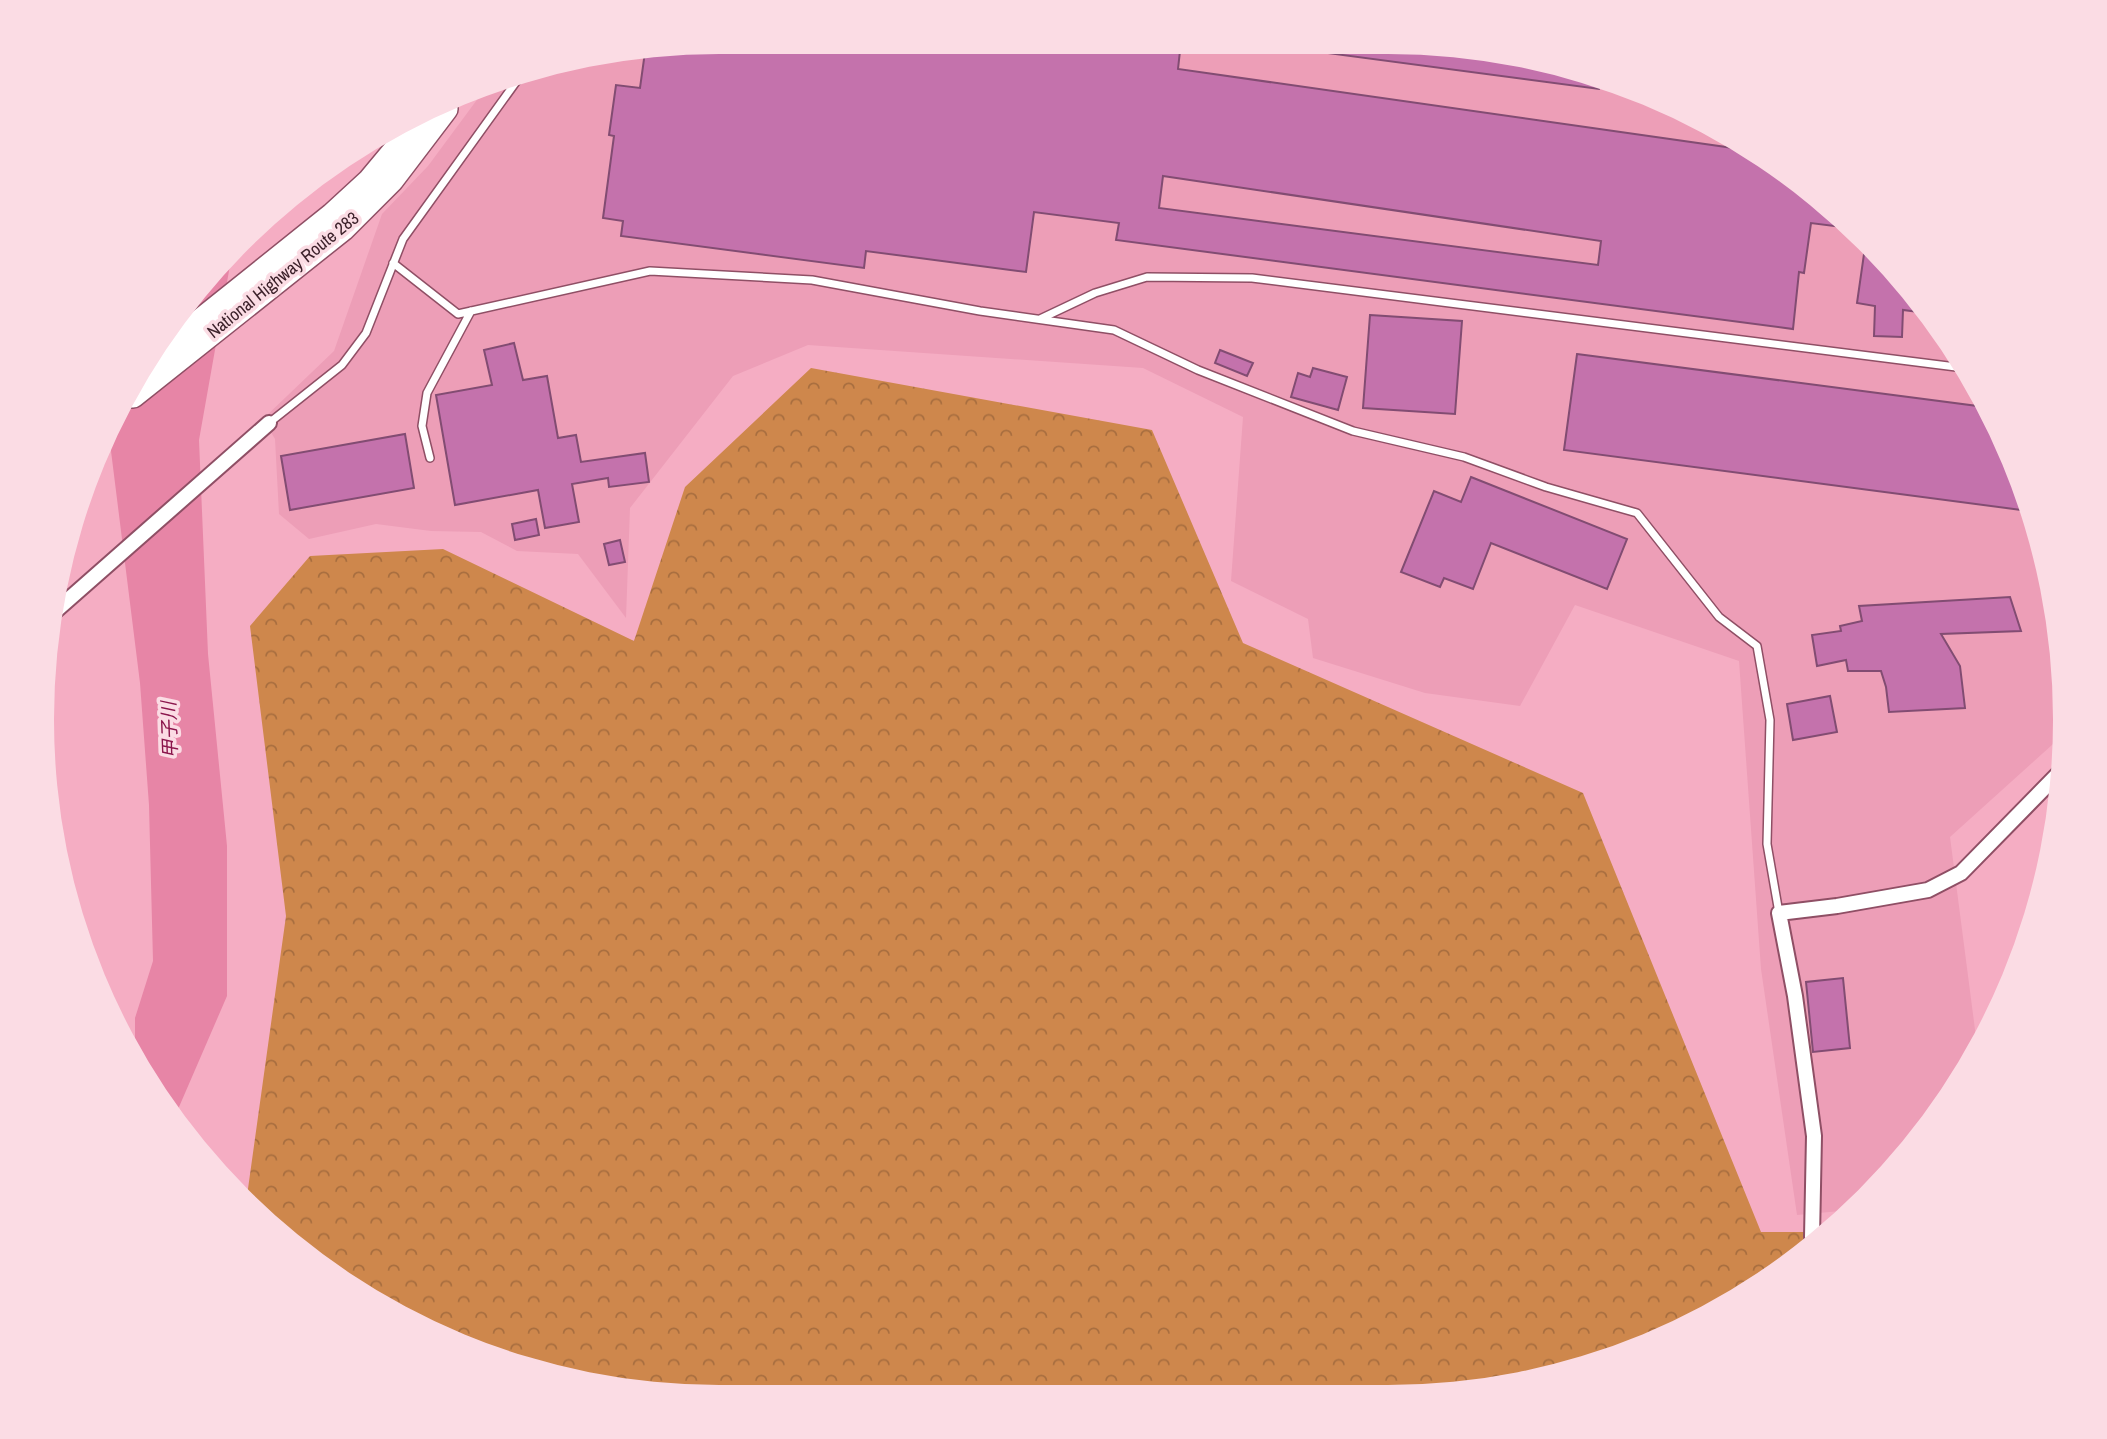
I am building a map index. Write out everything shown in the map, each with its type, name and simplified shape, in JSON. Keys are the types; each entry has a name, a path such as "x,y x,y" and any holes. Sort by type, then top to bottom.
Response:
{"highway":[{"name":"National Highway Route 283","path":"168,347 285,264 343,229 391,180 441,116"},
{"name":"National Highway Route 283","path":"143,388 285,264 369,181 411,130"}],"street":[{"path":"65,603 269,423"},
{"path":"1812,1231 1814,1136 1795,996 1779,913 1928,890 1961,873 2049,783"}],"lane":[{"path":"269,423 342,365 366,333 402,239 511,88"},
{"path":"393,263 458,314 650,271 812,280 980,311 1114,330 1198,370 1353,431 1464,457 1546,487 1637,513 1719,617 1757,646 1770,720 1767,844 1779,913"},
{"path":"1040,319 1095,293 1147,277 1252,278 1951,366"},
{"path":"430,457 422,426 427,393 471,311"}],"shaded area":[{"path":"720,54 1431,56 1517,67 1560,77 1642,105 1720,143 1757,166 1826,219 1888,281 1915,315 1941,350 1984,425 2002,465 2030,547 2047,633 2053,720 2052,745 1950,837 1975,1031 1964,1052 1915,1124 1858,1190 1835,1211 1797,1215 1761,969 1739,661 1575,605 1520,706 1425,693 1313,658 1308,619 1231,581 1243,417 1143,368 808,345 733,376 630,508 626,618 578,554 517,551 481,532 431,531 376,524 309,539 279,514 275,439 263,419 334,351 382,214 428,166 476,101 547,77 590,67 633,60"}],"green space":[{"path":"811,368 1152,430 1243,643 1583,793 1761,1232 1811,1232 1757,1273 1720,1296 1642,1334 1601,1349 1517,1372 1474,1379 1388,1385 720,1385 633,1379 547,1362 465,1334 387,1296 350,1273 281,1220 248,1189 286,916 250,626 310,556 443,549 634,641 685,487"}],"water":[{"name":"甲子川","path":"229,270 199,440 208,654 227,846 227,996 179,1107 135,1037 135,1018 153,961 149,805 140,683 111,452 143,387 166,350"}],"building":[{"path":"1180,54 1178,69 1727,147 1757,166 1833,226 1811,223 1804,273 1799,272 1793,329 1116,240 1119,223 1034,212 1026,272 866,251 864,268 621,236 623,221 603,218 614,136 609,135 616,85 640,88 644,59 676,56","holes":["1163,176 1601,241 1598,265 1159,208"]},
{"path":"1335,54 1388,54 1474,60 1560,77 1597,89"},
{"path":"1864,255 1912,311 1903,310 1902,337 1874,336 1875,306 1857,303"},
{"path":"1370,315 1462,321 1455,414 1363,408"},
{"path":"514,343 523,380 547,376 558,438 576,435 581,462 645,453 649,482 609,487 608,478 572,484 579,522 545,528 538,490 455,505 436,395 492,385 484,350"},
{"path":"1220,350 1253,363 1247,376 1215,363"},
{"path":"1577,354 1974,406 2002,465 2018,510 1564,450"},
{"path":"1313,368 1347,377 1338,410 1291,397 1298,373 1310,377"},
{"path":"405,434 414,488 290,510 281,456"},
{"path":"1471,477 1627,539 1607,589 1491,543 1473,589 1444,578 1440,587 1401,572 1434,491 1461,502"},
{"path":"536,519 539,535 515,540 512,524"},
{"path":"620,540 625,562 609,565 604,544"},
{"path":"2010,597 2021,631 1941,634 1960,666 1965,708 1889,712 1881,671 1848,671 1846,660 1817,666 1812,635 1841,631 1840,626 1862,621 1859,606"},
{"path":"1830,696 1837,732 1793,740 1787,704"},
{"path":"1843,978 1850,1048 1813,1052 1806,982"}]}
